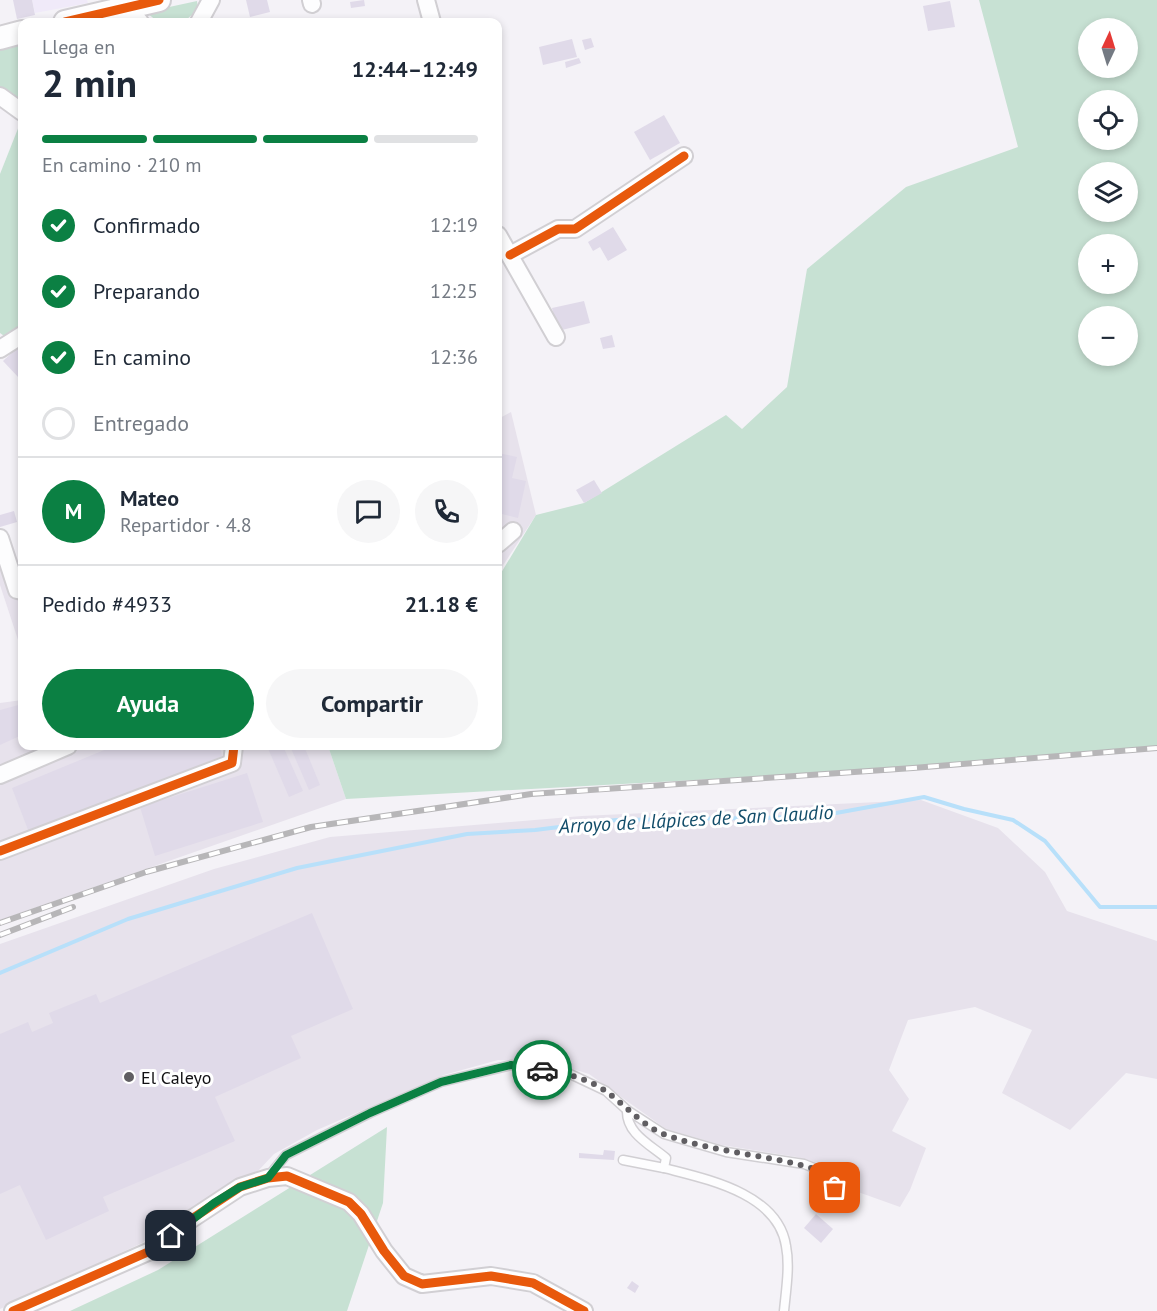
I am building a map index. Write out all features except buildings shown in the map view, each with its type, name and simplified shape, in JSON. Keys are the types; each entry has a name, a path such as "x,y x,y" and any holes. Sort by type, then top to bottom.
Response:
{"street":[{"path":"77,18 94,12 134,15 159,0"},
{"path":"201,18 211,0"},
{"path":"426,0 431,18"},
{"path":"0,38 18,33"},
{"path":"0,96 18,109"},
{"path":"510,255 558,229 574,229 684,156"},
{"path":"502,242 556,337"},
{"path":"0,349 18,338"},
{"path":"502,541 513,531"},
{"path":"0,538 18,588"},
{"path":"0,775 59,750"},
{"path":"0,851 232,763 234,750"},
{"path":"13,1311 157,1248 184,1224 240,1187 268,1178 287,1176 349,1202 362,1214 384,1251 404,1276 422,1284 491,1276 533,1283 584,1311"}],"lane":[{"path":"268,1178 286,1155 370,1113 441,1082 511,1065 568,1073 606,1091 627,1110 664,1134 726,1152 804,1164 832,1175 835,1188 830,1208"},
{"path":"627,1110 627,1122 634,1132 666,1158 664,1168"},
{"path":"623,1160 664,1168 727,1185 756,1202 776,1218 786,1245 784,1311"}],"shaded area":[{"path":"32,0 87,0 88,3 35,13"},
{"path":"511,412 536,515 502,567 502,417"},
{"path":"0,562 18,564 18,640 0,585"},
{"path":"18,701 18,750 329,750 346,799 0,920 0,703"},
{"path":"921,800 998,828 1045,872 1067,911 1157,941 1157,1079 1126,1073 1070,1130 1002,1093 1032,1030 975,1007 908,1020 889,1070 909,1099 892,1131 926,1148 910,1190 900,1207 844,1187 832,1167 797,1157 722,1145 666,1129 589,1074 550,1062 498,1060 444,1075 317,1130 274,1154 258,1171 169,1223 142,1243 0,1309 0,944 214,869 330,837 582,816"}],"green space":[{"path":"979,0 1157,0 1157,748 913,768 346,799 329,750 502,750 502,571 536,515 584,503 726,415 742,429 787,387 807,269 906,187 1018,147"},
{"path":"197,1 198,9 188,18 153,18 146,12"},
{"path":"18,44 18,104 0,90 0,48"},
{"path":"18,129 18,329 7,338 0,333 0,174"},
{"path":"387,1127 383,1203 347,1311 70,1311 158,1270"}],"waterway":[{"name":"Arroyo de Llápices de San Claudio","path":"0,973 128,919 297,868 467,834 535,830 616,820 814,817 924,797 1013,820 1045,841 1100,907 1157,907"}],"railway":[{"path":"0,923 146,872 311,827 531,794 913,768 1157,748"},
{"path":"0,935 73,907"}],"cycle path":[{"path":"82,18 159,0"},
{"path":"510,255 558,229 575,229 684,156"},
{"path":"0,851 232,763 234,750"},
{"path":"13,1311 157,1248 184,1224 240,1187 268,1178 287,1176 349,1202 361,1214 384,1251 404,1276 422,1284 491,1276 533,1283 584,1311"}],"way so far":[{"path":"542,1070 568,1073 606,1091 627,1110 664,1134 726,1152 804,1164 832,1175 835,1188"}],"place":[{"name":"El Caleyo","path":"129,1077"}],"route":[{"path":"171,1236 184,1224 240,1187 268,1178 286,1155 370,1113 441,1082 511,1065 542,1070"}]}
